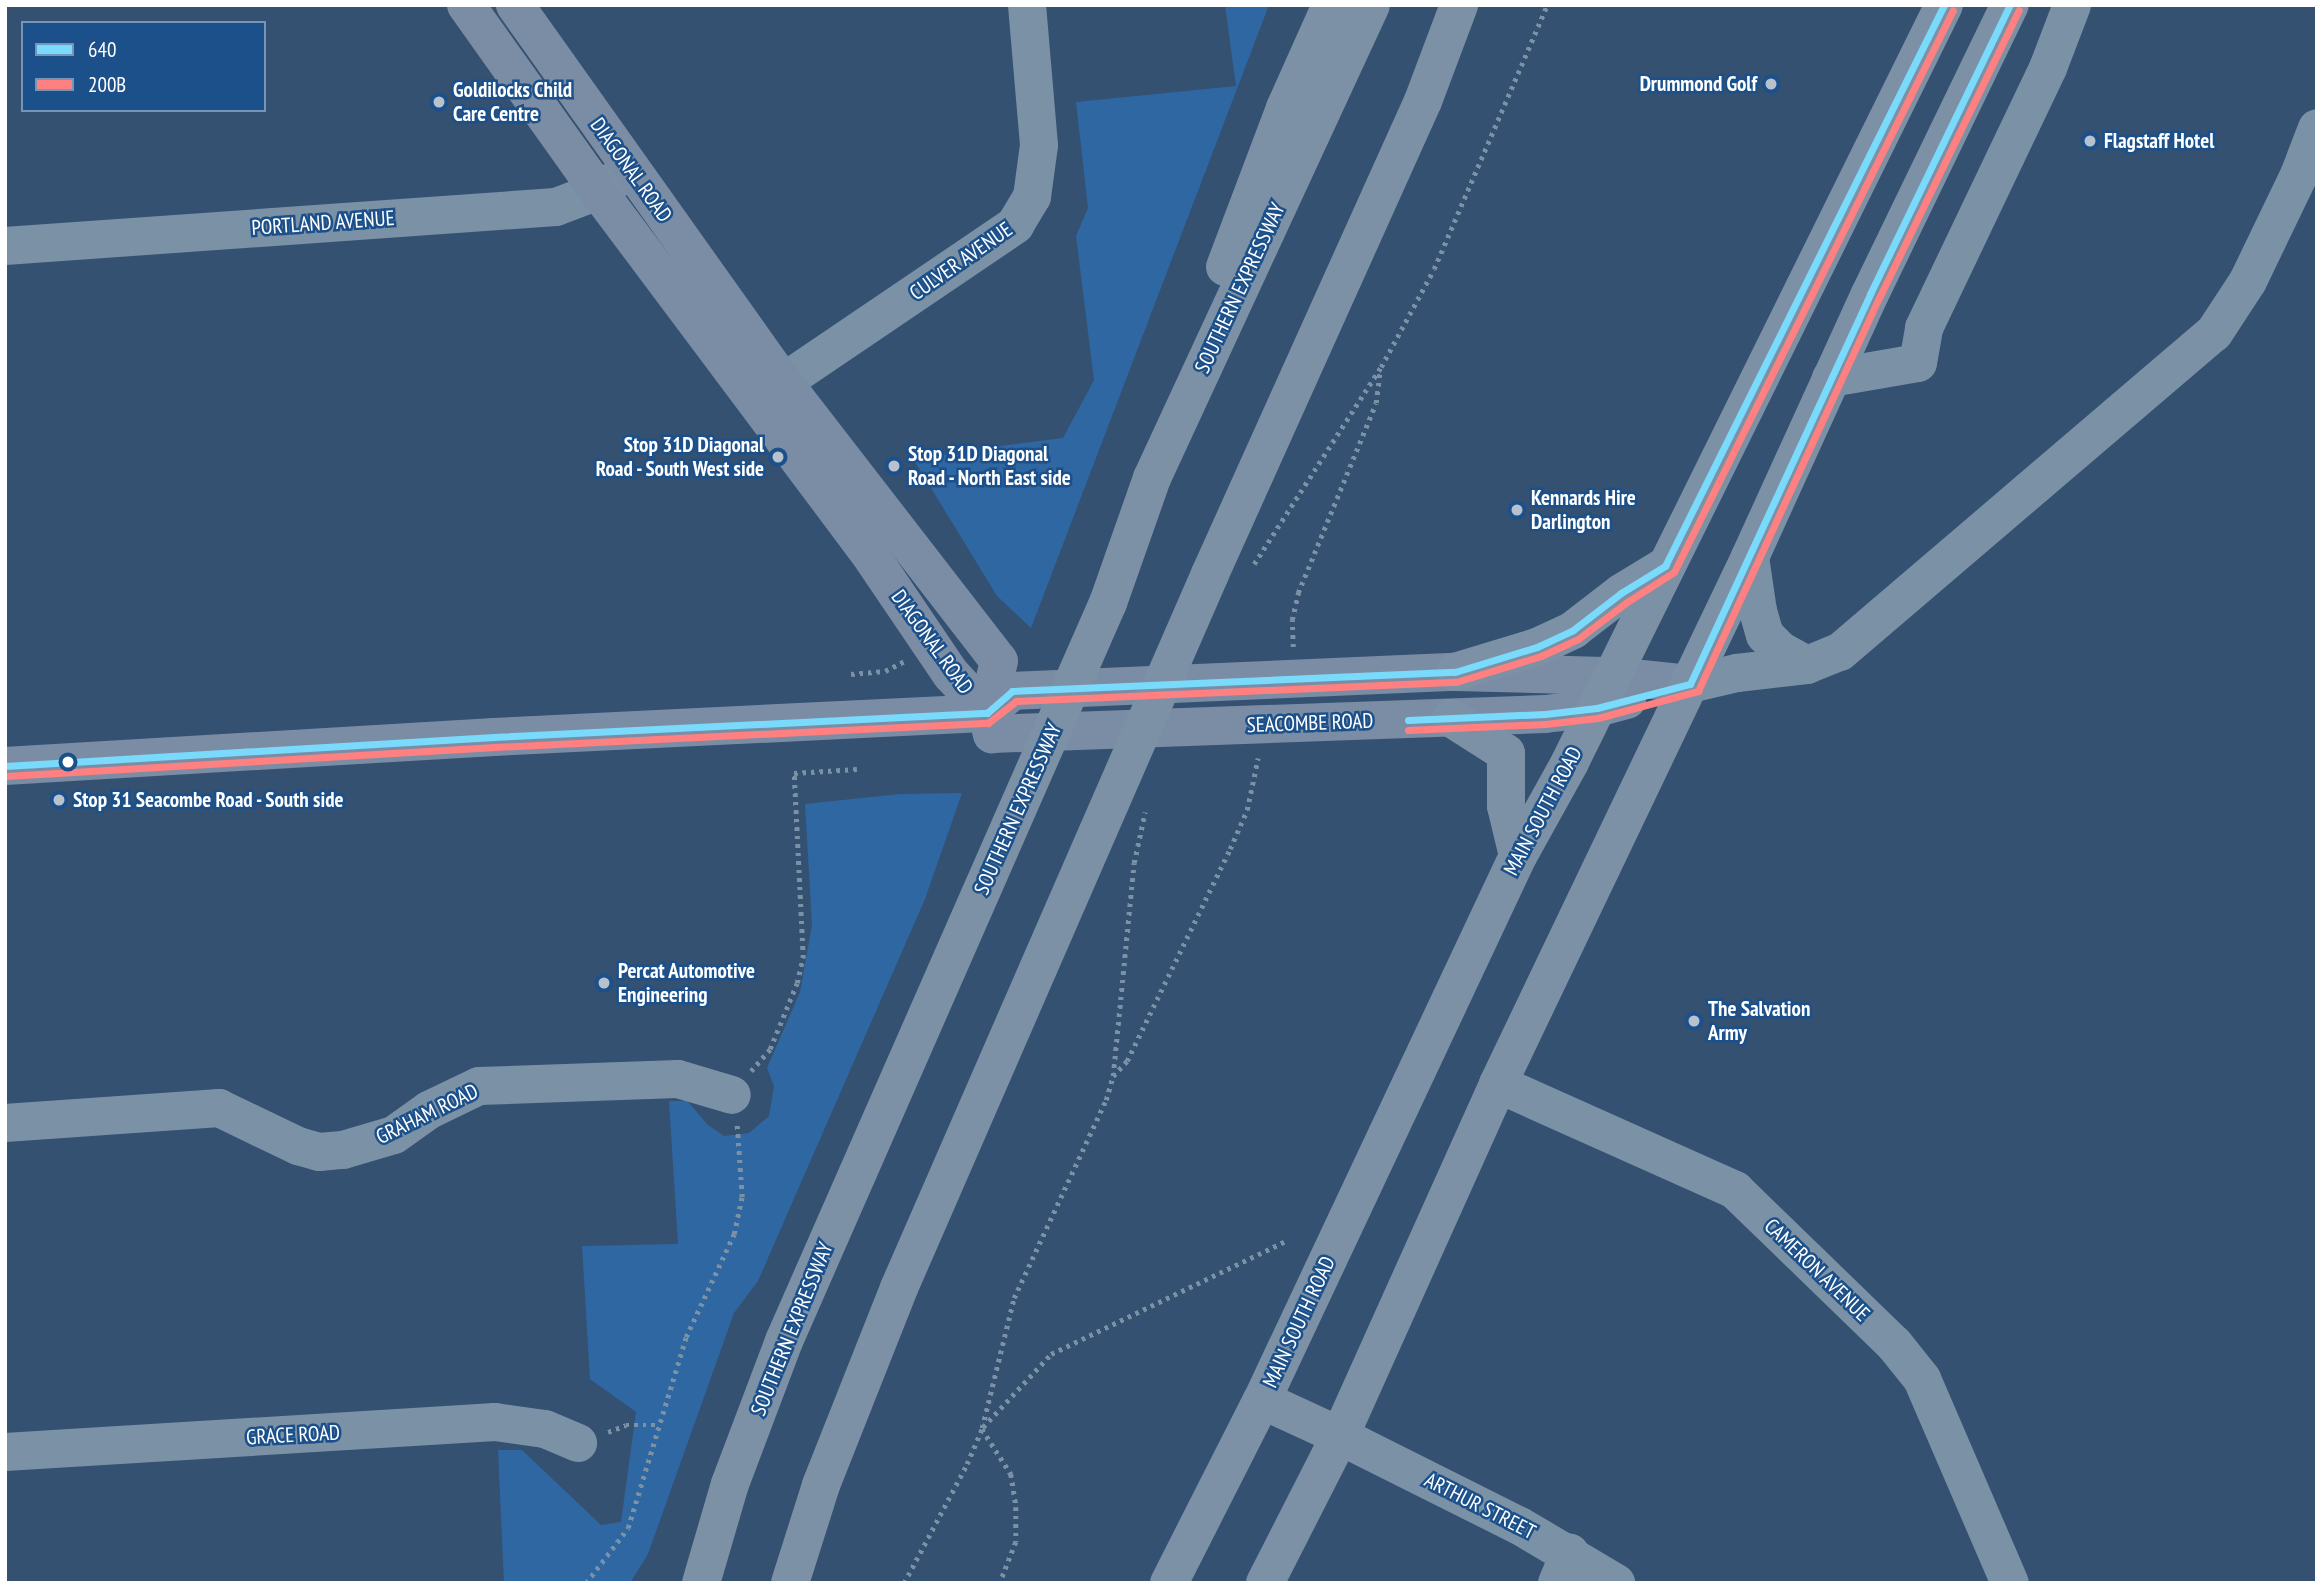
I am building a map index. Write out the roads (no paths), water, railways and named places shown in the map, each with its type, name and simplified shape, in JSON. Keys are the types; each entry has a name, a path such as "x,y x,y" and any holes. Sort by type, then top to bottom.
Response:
{"highway":[{"path":"1152,478 1240,225 1285,108 1331,5"},
{"name":"SOUTHERN EXPRESSWAY","path":"701,1583 730,1484 784,1341 1108,603 1152,478 1371,5"},
{"path":"790,1583 821,1485 899,1288 1210,574 1423,101 1459,5"},
{"path":"1423,101 1475,5"},
{"name":"MAIN SOUTH ROAD","path":"1168,1583 1262,1400 1518,856 1605,692 1944,5"},
{"path":"1265,1583 1340,1436 1498,1084 2010,5"},
{"path":"1455,672 1537,647 1573,630 1621,593 1665,566"},
{"path":"1451,718 1506,753 1506,806 1518,856"},
{"path":"1262,1400 1340,1436"}],"main road":[{"name":"DIAGONAL ROAD","path":"466,5 598,191 770,392"},
{"name":"DIAGONAL ROAD","path":"515,5 631,170 873,559 951,674 997,712"},
{"name":"SEACOMBE ROAD","path":"5,766 494,737 997,712 1216,684 1455,672 1605,692"},
{"name":"SEACOMBE ROAD","path":"997,712 1197,727 1451,718 1605,692 1690,684"}],"street":[{"name":"CULVER AVENUE","path":"770,392 1015,225 1032,197 1039,145 1027,5"},
{"path":"1831,378 1918,363 1924,328 2048,68 2072,5"},
{"path":"1690,684 1737,673 1807,665 1840,652 2214,333 2248,281 2299,175 2317,128"},
{"name":"PORTLAND AVENUE","path":"5,246 556,207 598,191 631,170"},
{"path":"1749,557 1765,635 1780,650 1807,665"},
{"name":"GRAHAM ROAD","path":"5,1124 219,1108 298,1146 319,1152 343,1150 394,1135 429,1110 479,1086 678,1079 732,1095"},
{"name":"CAMERON AVENUE","path":"1498,1084 1735,1190 1894,1344 1922,1380 2010,1583"},
{"name":"GRACE ROAD","path":"5,1451 495,1422 536,1427 578,1443"},
{"name":"ARTHUR STREET","path":"1340,1436 1563,1568 1616,1583"}],"place":[{"name":"Drummond Golf","path":"1771,84"},
{"name":"Goldilocks Child Care Centre","path":"439,102"},
{"name":"Flagstaff Hotel","path":"2090,141"},
{"name":"Stop 31D Diagonal Road - South West side","path":"778,457"},
{"name":"Stop 31D Diagonal Road - North East side","path":"894,466"},
{"name":"Kennards Hire Darlington","path":"1517,510"},
{"name":"Stop 31 Seacombe Road - South side","path":"59,800"},
{"name":"Percat Automotive Engineering","path":"604,983"},
{"name":"The Salvation Army","path":"1694,1021"}]}
